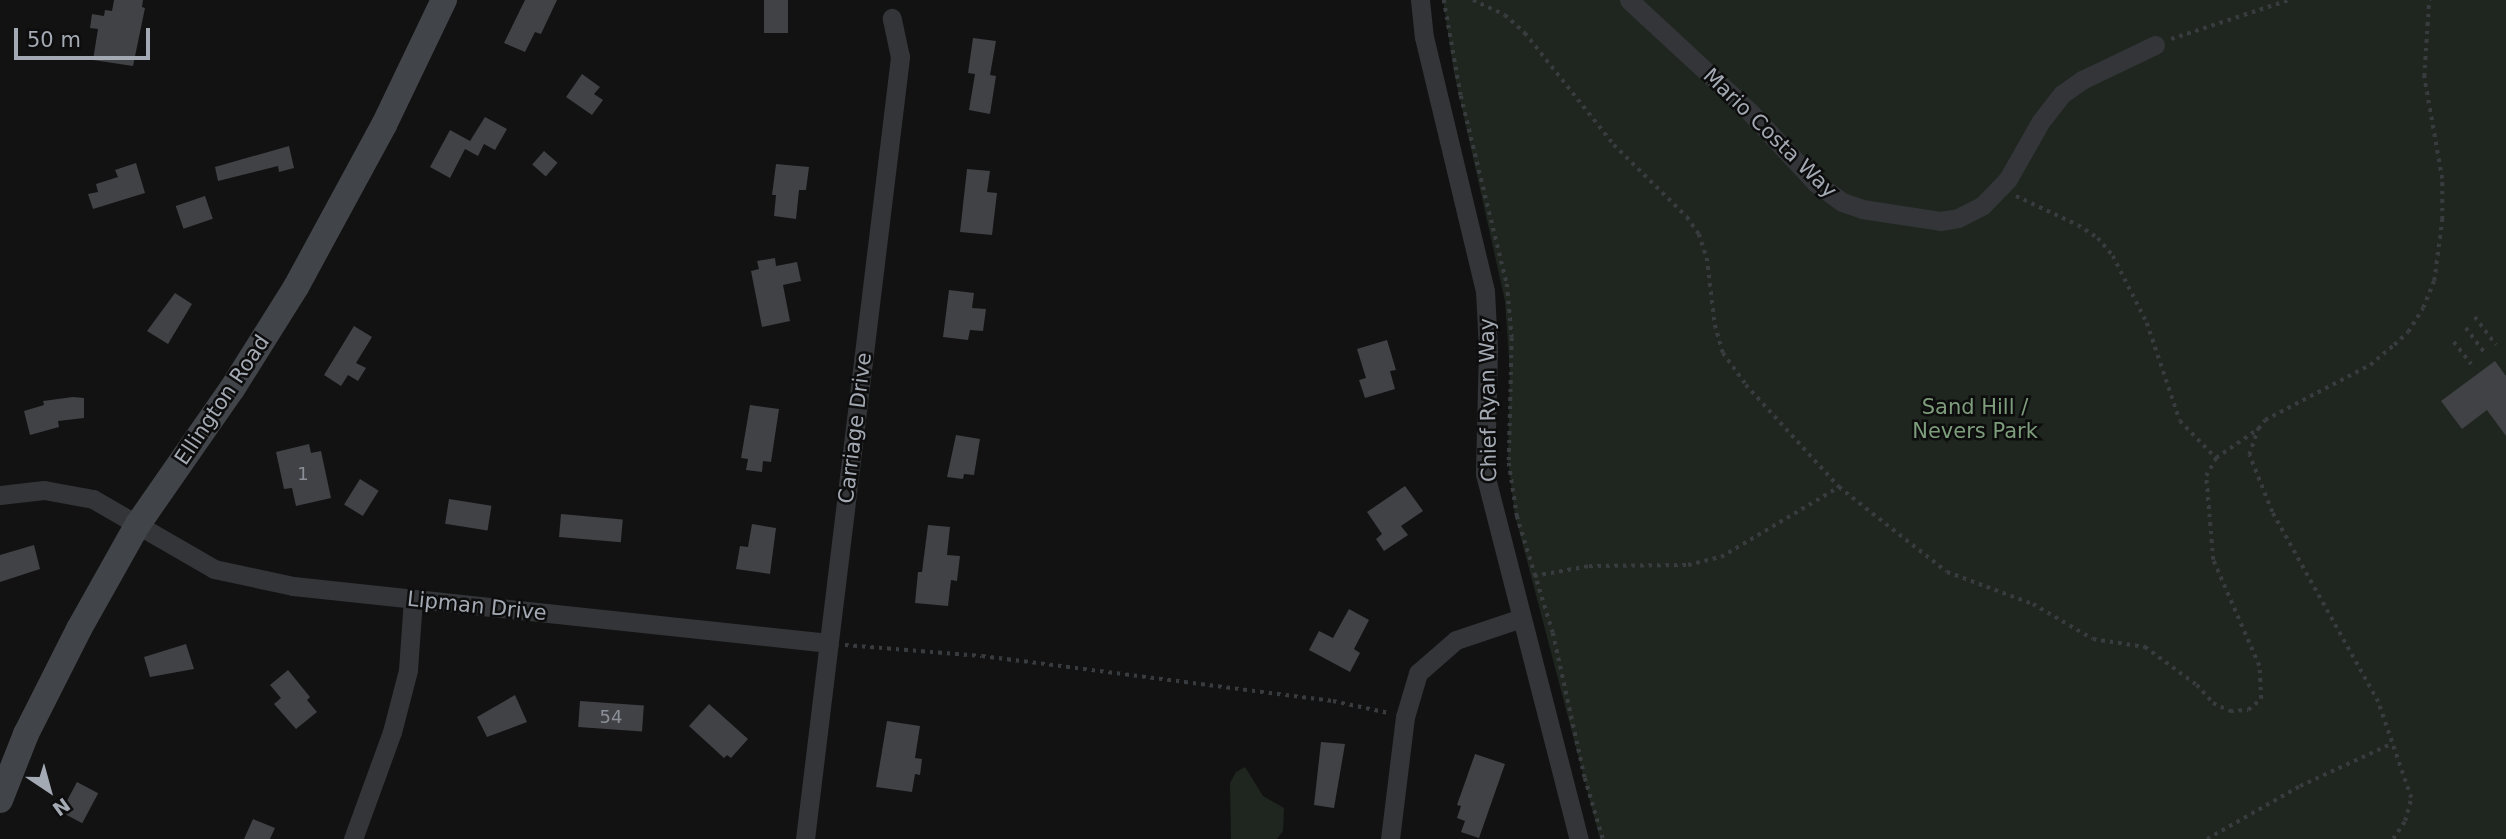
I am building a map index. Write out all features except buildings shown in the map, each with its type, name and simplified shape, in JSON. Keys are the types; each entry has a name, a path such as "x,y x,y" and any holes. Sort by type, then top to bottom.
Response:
{"main road":[{"name":"Ellington Road","path":"0,800 32,722 138,524 232,389 296,287 384,125 444,0"}],"street":[{"name":"Chief Ryan Way","path":"1420,0 1424,37 1485,291 1488,349 1486,474 1579,839"},
{"name":"Mario Costa Way","path":"1629,0 1750,113 1816,183 1842,202 1862,209 1940,221 1958,218 1982,206 2008,179 2041,121 2062,94 2082,80 2155,45"},
{"name":"Carriage Drive","path":"805,839 900,57 892,18"},
{"name":"Lipman Drive","path":"0,495 44,490 93,499 214,569 293,586 829,643"},
{"path":"353,839 395,719 408,670 413,599"},
{"path":"1390,839 1405,717 1418,674 1452,642 1521,618"}],"path":[{"path":"1444,0 1461,96 1507,284 1512,338 1509,463 1517,516 1553,633 1584,778 1603,839"},
{"path":"1473,0 1505,15 1525,33 1614,145 1687,217 1699,234 1707,258 1715,325 1723,353 1746,385 1839,487 1947,572 2033,604 2092,639 2145,647 2197,685 2213,703 2230,711 2248,710 2261,699 2259,666 2213,560 2206,476 2216,458 2258,429 2265,420 2371,365 2408,332 2431,290 2442,220 2442,179 2424,77 2429,0"},
{"path":"2155,45 2289,0"},
{"path":"1997,190 2033,202 2098,238 2112,256 2147,323 2180,421 2216,458"},
{"path":"2475,317 2496,345"},
{"path":"2466,328 2484,354"},
{"path":"2454,342 2471,364"},
{"path":"2258,429 2249,455 2272,512 2361,669 2378,702 2393,743 2411,798 2405,821 2393,839"},
{"path":"1512,581 1589,566 1688,565 1721,557 1839,487"},
{"path":"829,643 982,656 1333,701 1405,717"},
{"path":"2207,839 2300,786 2393,743"}],"green space":[{"name":"Sand Hill / Nevers Park","path":"1443,0 2506,0 2506,839 1600,839 1515,515 1508,460 1510,373 1505,301 1454,72"},
{"path":"1245,767 1263,796 1284,808 1283,831 1277,839 1231,839 1230,783 1236,772"}]}
